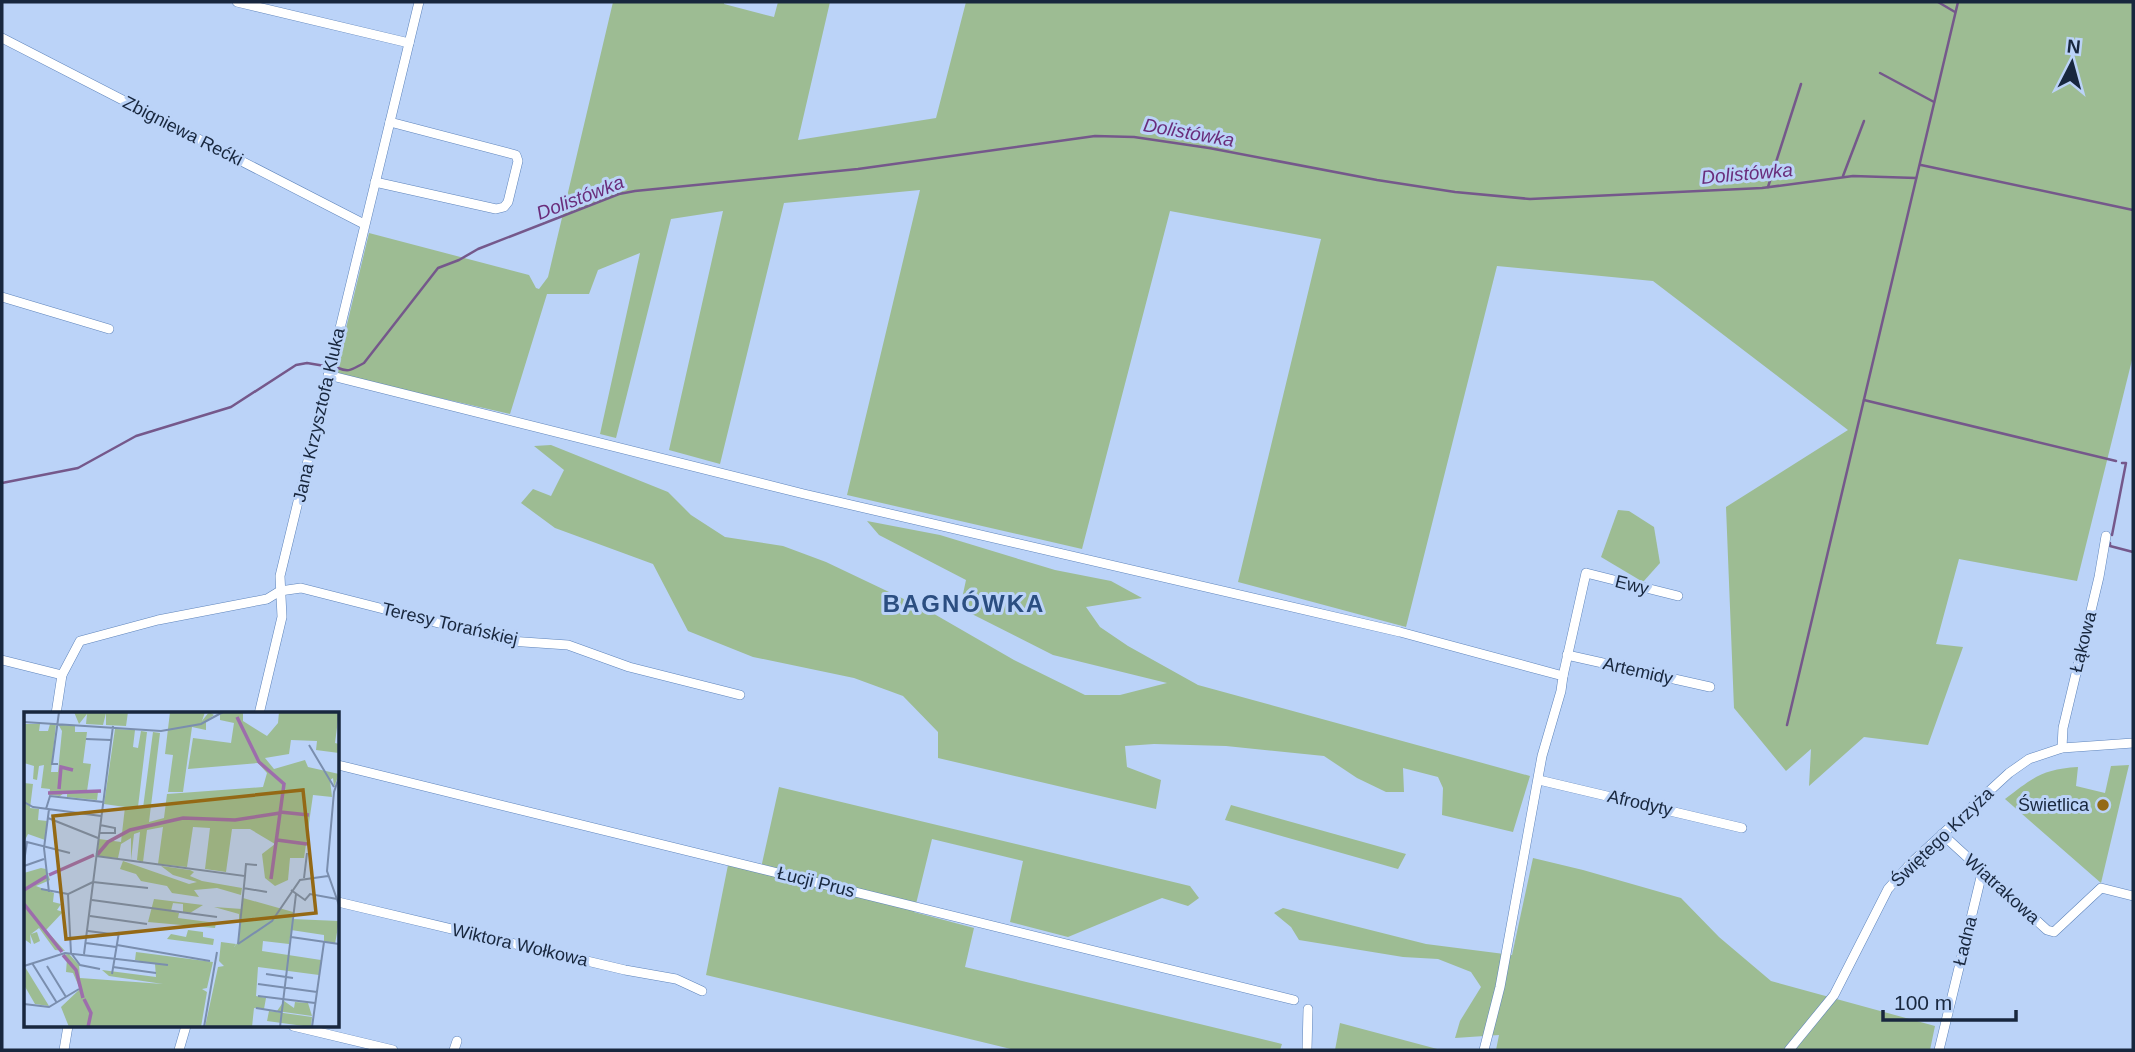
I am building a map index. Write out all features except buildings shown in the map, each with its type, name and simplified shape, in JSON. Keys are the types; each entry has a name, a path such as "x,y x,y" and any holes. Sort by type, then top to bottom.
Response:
{"street":[{"path":"237,2 409,43"},
{"name":"Jana Krzysztofa Kluka","path":"259,712 282,617 280,576 419,2"},
{"name":"Zbigniewa Rećki","path":"2,38 364,224"},
{"path":"375,182 496,209 504,207 508,202 518,161 516,155 390,122"},
{"path":"2,297 109,330"},
{"path":"328,374 804,494 1400,632 1563,676"},
{"name":"Łąkowa","path":"2062,748 2063,728 2099,577 2106,536"},
{"name":"Ewy","path":"1567,655 1586,573 1678,596"},
{"name":"Teresy Torańskiej","path":"280,591 301,588 509,641 568,645 629,667 740,695"},
{"path":"56,712 62,674 77,645 85,639 158,620 267,599 280,591"},
{"path":"1484,1050 1500,987 1542,756 1561,691 1567,655"},
{"name":"Artemidy","path":"1567,655 1710,687"},
{"path":"2,660 62,674"},
{"name":"Świętego Krzyża","path":"1789,1050 1834,995 1888,889 1910,863 2009,773 2029,759 2062,748 2133,743"},
{"name":"Łucji Prus","path":"340,765 1294,1000"},
{"name":"Afrodyty","path":"1539,779 1742,828"},
{"name":"Wiatrakowa","path":"1942,834 2046,930 2054,932 2101,888 2133,897"},
{"name":"Ładna","path":"1939,1050 1982,873"},
{"name":"Wiktora Wołkowa","path":"340,902 625,970 676,979 702,991"},
{"path":"1307,1050 1308,1009"},
{"path":"64,1050 68,1028"},
{"path":"179,1050 185,1028"},
{"path":"301,1028 393,1050"}],"green space":[{"path":"613,2 724,2 774,17 778,2 830,2 798,140 936,118 966,2 2133,2 2133,356 2077,581 1959,559 1936,644 1963,647 1928,745 1864,737 1809,786 1811,749 1786,771 1734,708 1726,507 1848,430 1653,281 1497,266 1406,627 1238,582 1321,239 1170,211 1082,549 847,495 920,190 784,203 720,464 669,450 723,211 671,219 616,438 600,434 640,253 598,270 589,294 547,294 510,414 335,374 369,233 529,275 539,289 548,277"},
{"path":"551,445 668,492 691,515 725,537 783,546 826,562 929,611 1014,660 1085,695 1120,695 1167,683 1053,655 960,608 966,580 879,535 867,521 940,535 1055,570 1111,581 1142,598 1086,607 1100,627 1198,685 1530,776 1513,832 1442,815 1443,788 1438,777 1403,768 1404,792 1386,792 1357,778 1324,756 1226,746 1125,746 1127,767 1161,780 1156,809 938,758 938,732 903,696 854,678 753,657 688,631 653,564 555,528 521,503 533,489 551,496 564,470 534,446"},
{"path":"1618,510 1629,511 1654,527 1660,563 1643,582 1601,557"},
{"path":"2129,765 2101,883 2005,799 2046,772 2078,767 2076,786 2105,793 2111,766"},
{"path":"779,787 1190,886 1199,898 1188,906 1162,898 1068,937 1010,922 1023,861 932,839 914,912 974,928 965,967 1282,1044 1280,1050 1015,1050 706,975 729,860 761,868"},
{"path":"1231,805 1406,854 1398,869 1225,820"},
{"path":"1533,858 1681,898 1719,937 1771,981 1935,1026 1930,1050 1496,1050 1499,1035 1455,1038 1460,1021 1481,987 1471,972 1438,959 1403,957 1299,940 1291,927 1274,913 1283,908 1426,944 1512,955"},
{"path":"1340,1023 1441,1050 1335,1050"}],"waterway":[{"path":"1938,2 1955,12"},
{"path":"1787,725 1958,2"},
{"path":"1880,73 1934,102"},
{"path":"1768,187 1801,84"},
{"path":"1843,176 1864,121"},
{"name":"Dolistówka","path":"338,368 354,369 364,363 438,268 478,249 619,194 635,191 858,169 1095,136 1134,137 1209,148 1377,180 1455,192 1530,199 1762,188 1853,176 1916,178"},
{"path":"1921,165 2133,210"},
{"name":"Dolistówka","path":"2,483 78,468 136,436 231,407 296,365 307,363 325,366"},
{"path":"1864,400 2116,461"},
{"path":"2112,535 2126,463 2122,463"},
{"path":"2110,543 2110,546 2133,552"}],"place":[{"name":"Świetlica","path":"2103,805"}],"district":[{"name":"BAGNÓWKA","path":"964,604"}]}
